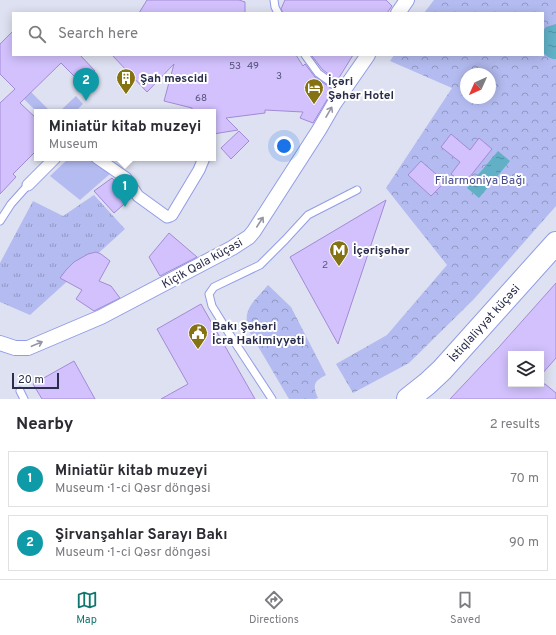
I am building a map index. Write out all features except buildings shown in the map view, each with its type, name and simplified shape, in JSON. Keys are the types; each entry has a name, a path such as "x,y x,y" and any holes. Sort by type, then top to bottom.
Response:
{"main road":[{"name":"İstiqlaliyyət küçəsi","path":"409,399 452,360 556,243"}],"street":[{"path":"399,12 407,0"},
{"name":"Kiçik Qala küçəsi","path":"0,342 16,348 28,348 101,317 249,237 319,130 334,104 367,56"},
{"path":"28,185 52,161"},
{"path":"101,161 126,178 138,196 167,217 172,215 203,161"}],"lane":[{"path":"274,0 278,12"},
{"path":"306,56 318,73 343,91"},
{"path":"0,221 11,204 28,185"},
{"path":"272,399 212,306 210,294 214,287 260,265 308,215 357,190"},
{"path":"20,391 24,399"}],"green space":[{"name":"Filarmoniya Bağı","path":"434,0 556,0 556,206 474,299 409,363 353,393 336,364 387,335 447,265 386,188 452,88 390,61 393,56 544,56 544,12 425,12"},
{"path":"31,92 48,109 34,109 24,99"},
{"path":"76,96 83,104 78,109 62,109"},
{"path":"66,161 94,161 111,173 80,200 50,176"},
{"path":"94,195 125,229 30,315 0,302 0,263 33,201 63,216"},
{"path":"268,285 291,307 326,375 319,379 315,384 315,390 318,398 289,399 249,331 247,323 248,311 254,301"}],"water":[{"path":"556,24 556,59 547,56 544,53 544,30 546,27"},
{"path":"498,151 510,161 479,198 467,188"}],"place":[{"name":"Şah məscidi","path":"126,95"},
{"name":"Şirvanşahlar Sarayı Bakı","path":"86,101"},
{"name":"İçəri Şəhər Hotel","path":"314,105"},
{"name":"Miniatür kitab muzeyi","path":"125,207"},
{"name":"İçərişəhər","path":"339,267"},
{"name":"Bakı Şəhəri İcra Hakimiyyəti","path":"198,350"}]}
